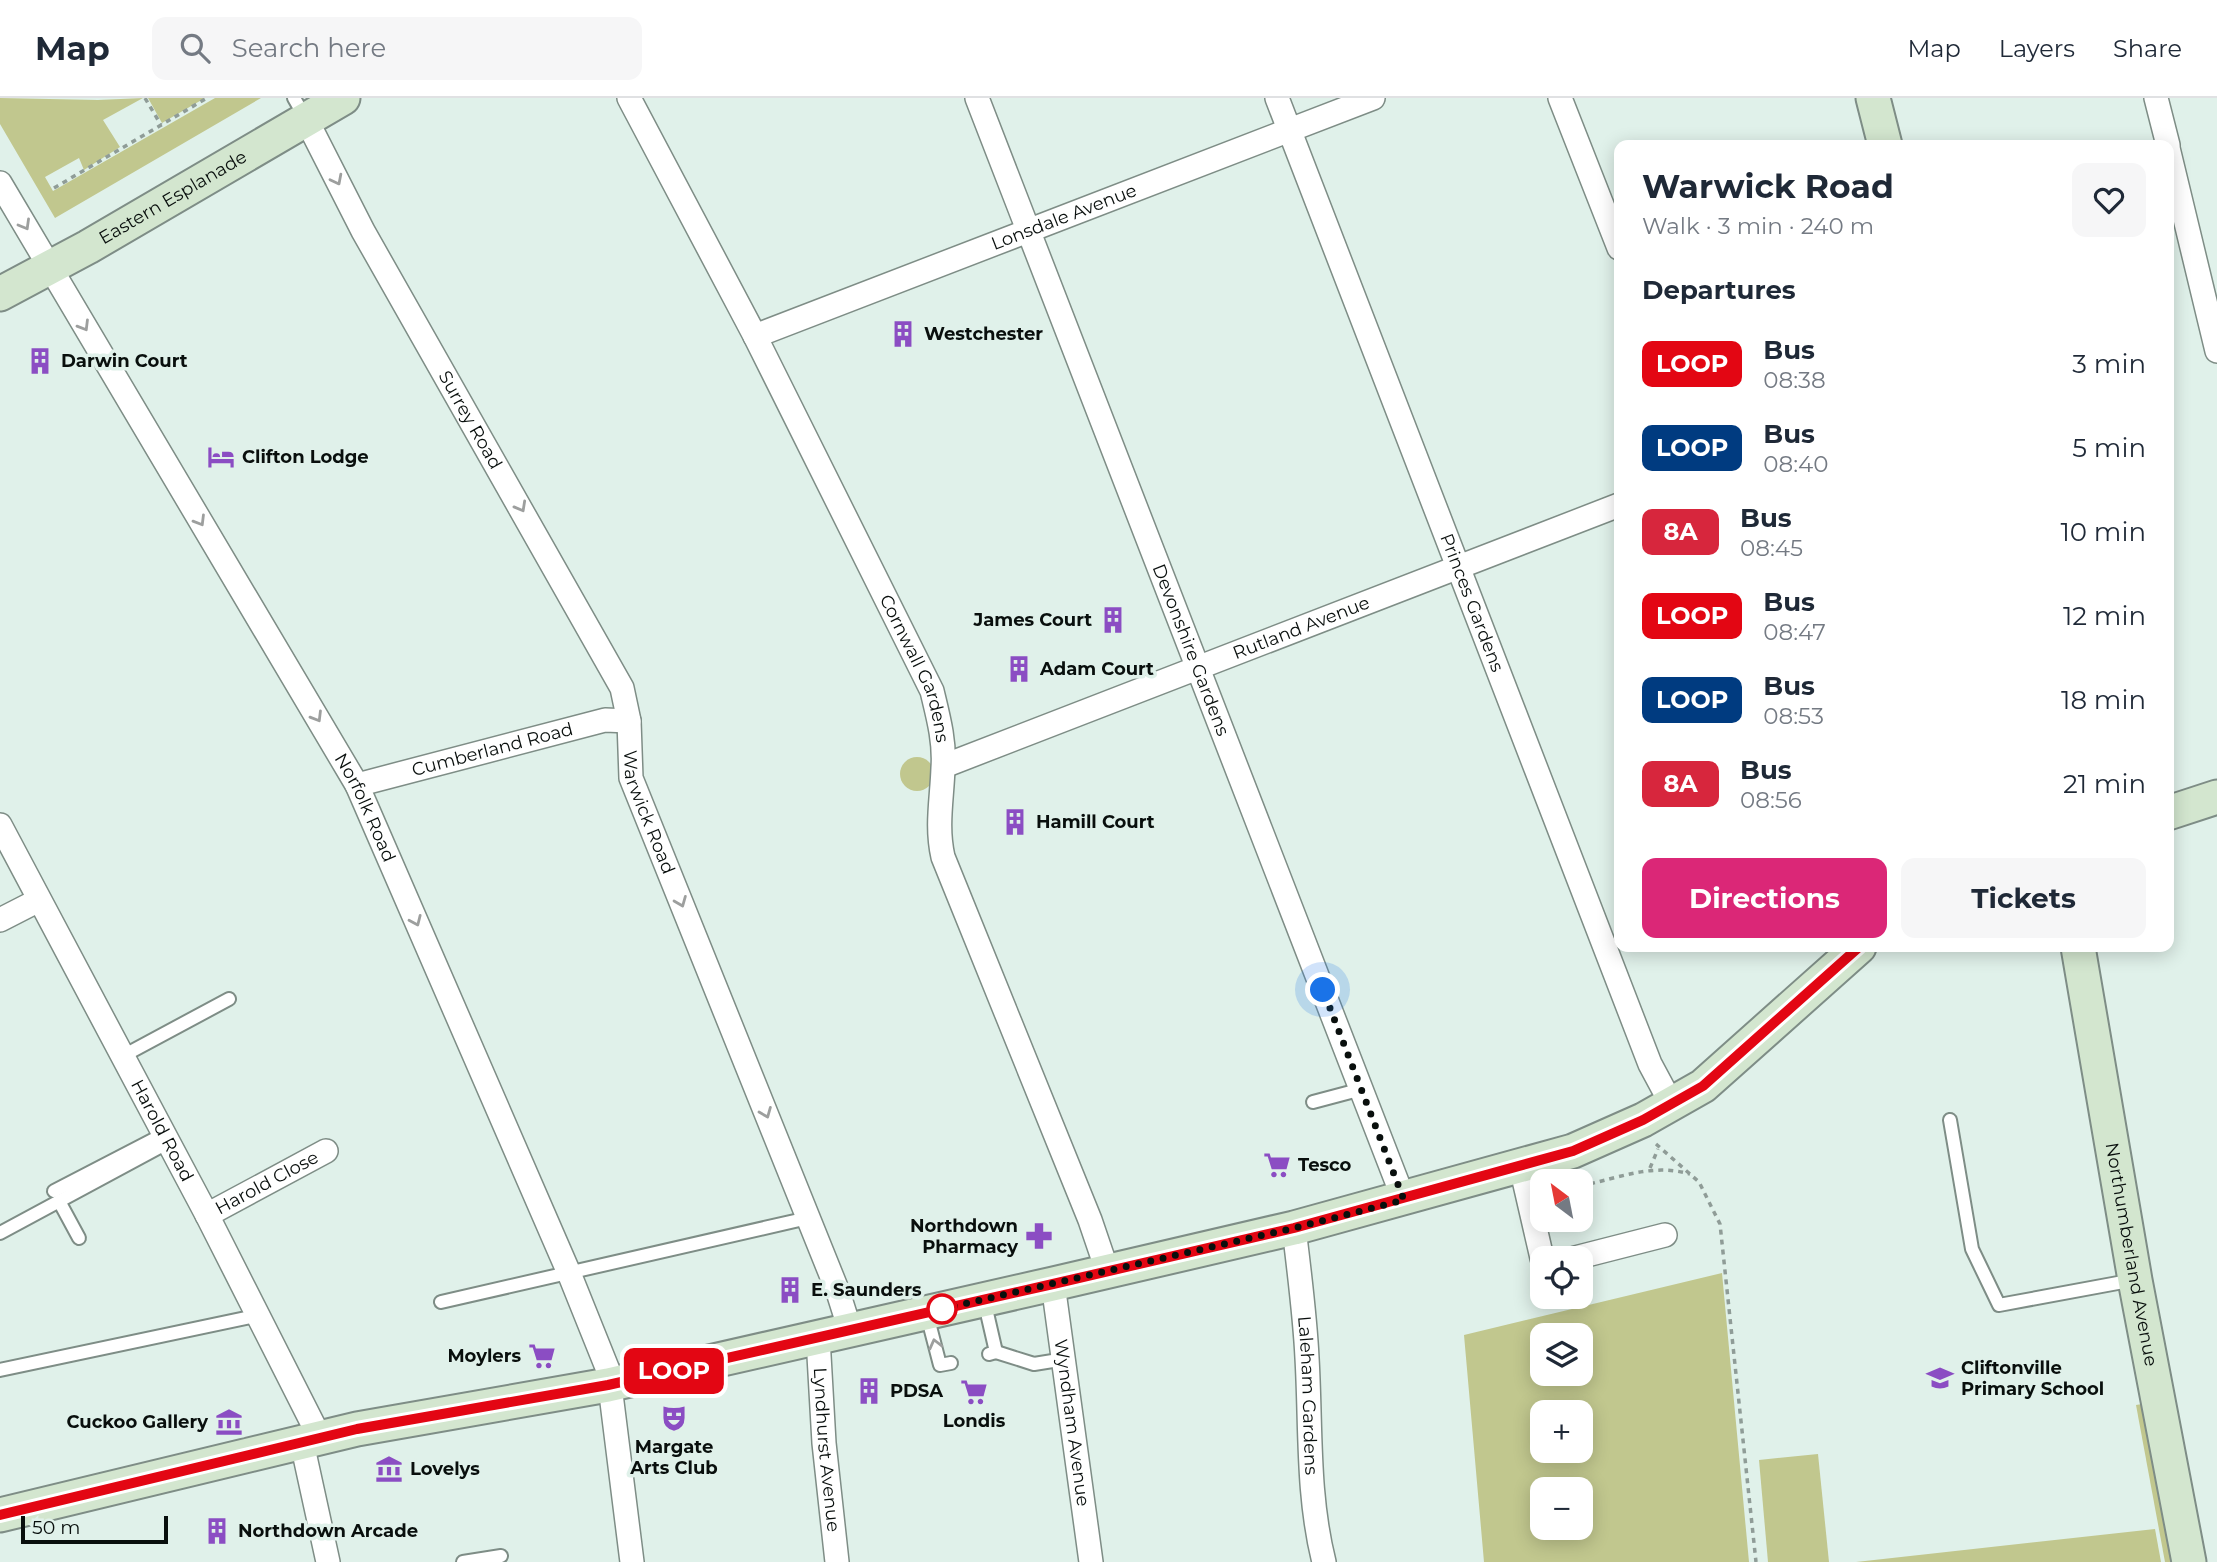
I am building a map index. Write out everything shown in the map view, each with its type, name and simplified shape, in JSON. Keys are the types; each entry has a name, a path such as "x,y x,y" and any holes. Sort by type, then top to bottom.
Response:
{"main road":[{"name":"Eastern Esplanade","path":"0,294 49,267 300,109 342,98"},
{"path":"1873,98 1884,140"},
{"path":"2174,811 2217,797"},
{"path":"0,1515 311,1440 506,1401 608,1385 818,1338 1294,1228 1521,1167 1573,1151 1643,1120 1703,1086 1853,952"},
{"name":"Northumberland Avenue","path":"2079,952 2135,1280 2189,1562"}],"street":[{"name":"Cornwall Gardens","path":"629,98 755,336 932,691 941,727 944,766 938,834 943,857 1090,1220 1107,1270"},
{"name":"Devonshire Gardens","path":"977,98 1404,1200"},
{"name":"Princes Gardens","path":"1277,98 1650,1064 1672,1105"},
{"name":"Lonsdale Avenue","path":"755,336 1373,98"},
{"path":"1560,98 1614,235"},
{"path":"2156,98 2166,140"},
{"name":"Surrey Road","path":"300,109 363,231 622,688 629,721"},
{"path":"2174,171 2217,351"},
{"name":"Norfolk Road","path":"0,183 357,785 569,1273 608,1370 632,1562"},
{"name":"Rutland Avenue","path":"944,766 1614,507"},
{"name":"Cumberland Road","path":"357,785 605,720 629,721"},
{"name":"Warwick Road","path":"629,721 631,778 808,1218 850,1330"},
{"name":"Harold Road","path":"0,825 207,1215 256,1316 311,1440 328,1562"},
{"path":"0,920 39,900"},
{"name":"Harold Close","path":"207,1215 326,1152"},
{"path":"1521,1167 1539,1246"},
{"name":"Laleham Gardens","path":"1294,1228 1307,1358 1307,1419 1317,1533 1324,1562"},
{"path":"1593,1253 1665,1235"},
{"name":"Wyndham Avenue","path":"1053,1284 1091,1562"},
{"name":"Lyndhurst Avenue","path":"818,1338 824,1443 837,1562"}],"lane":[{"path":"121,1057 229,999"},
{"path":"1313,1102 1362,1089"},
{"path":"1950,1120 1972,1249 1999,1305 2135,1280"},
{"path":"0,1233 57,1196 166,1138"},
{"path":"57,1196 79,1238"},
{"path":"442,1301 808,1218"},
{"path":"984,1299 993,1353 1034,1364 1065,1359"},
{"path":"926,1313 940,1365 951,1363"},
{"path":"0,1370 256,1316"},
{"path":"463,1562 501,1556"}],"path":[{"path":"145,98 161,125"},
{"path":"54,188 207,98"},
{"path":"1643,1120 1658,1149 1692,1175 1712,1203 1720,1224 1756,1562"},
{"path":"1650,1168 1658,1149"},
{"path":"1593,1183 1650,1168 1670,1168 1692,1175"}],"green space":[{"path":"0,98 143,98 103,120 120,147 84,170 79,158 45,177 53,191 215,98 261,98 55,218 0,124"},
{"path":"148,98 205,98 162,123"},
{"path":"917,757 929,762 934,774 929,786 917,791 905,786 900,774 905,762"},
{"path":"1722,1273 1749,1562 1484,1562 1464,1335 1572,1309 1593,1309 1593,1304"},
{"path":"2148,1403 2177,1562 2165,1562 2136,1405"},
{"path":"1818,1454 1829,1562 1768,1562 1759,1460"},
{"path":"2155,1529 2161,1562 1856,1562"}],"bus line":[{"name":"LOOP","path":"0,1515 357,1429 608,1385 729,1359 1294,1228 1521,1167 1573,1151 1643,1120 1703,1086 1852,952"}],"place":[{"name":"Westchester","path":"903,334"},
{"name":"Darwin Court","path":"40,361"},
{"name":"Clifton Lodge","path":"221,457"},
{"name":"James Court","path":"1113,620"},
{"name":"Adam Court","path":"1019,669"},
{"name":"Hamill Court","path":"1015,822"},
{"name":"Tesco","path":"1277,1165"},
{"name":"Northdown Pharmacy","path":"1039,1236"},
{"name":"E. Saunders","path":"790,1290"},
{"name":"Moylers","path":"542,1356"},
{"name":"Cliftonville Primary School","path":"1940,1378"},
{"name":"PDSA","path":"869,1391"},
{"name":"Londis","path":"974,1392"},
{"name":"Margate Arts Club","path":"674,1418"},
{"name":"Cuckoo Gallery","path":"229,1422"},
{"name":"Lovelys","path":"389,1469"},
{"name":"Northdown Arcade","path":"217,1531"}],"route":[{"path":"942,1309 1404,1200 1323,990"}]}
